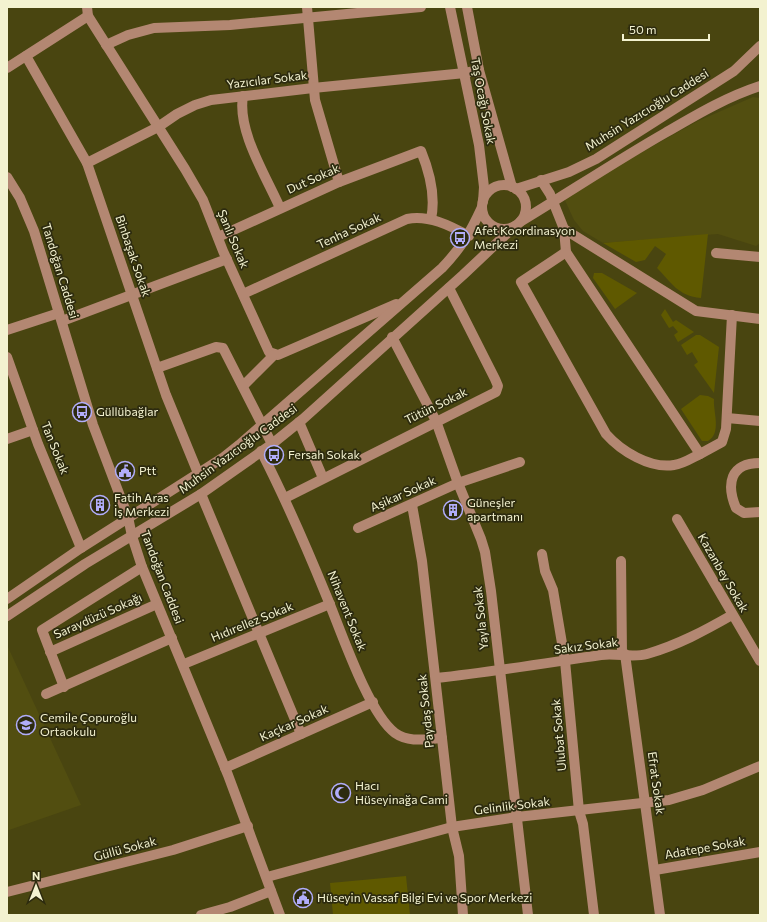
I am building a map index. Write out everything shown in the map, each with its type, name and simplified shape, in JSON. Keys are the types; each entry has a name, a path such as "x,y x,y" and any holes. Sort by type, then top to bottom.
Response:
{"street":[{"path":"307,7 306,18 313,88 339,182"},
{"path":"106,45 128,34 154,28 230,25 421,7"},
{"name":"Taş Ocağı Sokak","path":"450,7 481,155 484,187 482,204"},
{"name":"Taş Ocağı Sokak","path":"467,7 479,70 514,188"},
{"path":"7,68 87,12"},
{"name":"Şanlı Sokak","path":"87,12 203,200 227,259 269,352 274,355"},
{"name":"Muhsin Yazıcıoğlu Caddesi","path":"514,188 569,172 596,159 734,71 760,46"},
{"name":"Binbaşak Sokak","path":"26,56 87,163 157,368 198,473"},
{"name":"Yazıcılar Sokak","path":"87,163 158,126 194,105 243,96 465,73 479,70"},
{"name":"Muhsin Yazıcıoğlu Caddesi","path":"7,616 41,592 202,494 272,444 299,422 517,224 616,161 711,106 760,86"},
{"path":"243,96 241,105 244,128 280,208"},
{"name":"Dut Sokak","path":"218,237 339,182 421,151 430,178 433,193 431,219"},
{"name":"Tandoğan Caddesi","path":"7,178 20,198 34,231 93,426 128,518 142,567 184,664 248,826 280,915"},
{"path":"541,180 550,194 552,203 564,229 566,252 700,454"},
{"path":"503,185 514,188 521,193 526,205 524,217 517,224 503,229 492,226 485,218 482,204 485,195 496,186 503,185"},
{"name":"Muhsin Yazıcıoğlu Caddesi","path":"7,599 81,548 224,457 263,425 442,268 459,250 469,236 482,204"},
{"name":"Tenha Sokak","path":"243,294 401,222 417,217 431,219 469,236"},
{"path":"564,229 696,310 760,319"},
{"path":"566,252 521,282 606,434 617,446 642,459 662,464 674,465 706,452 722,442 727,418 732,315"},
{"path":"716,253 760,257"},
{"path":"7,330 61,317 133,296 227,259"},
{"name":"Tütün Sokak","path":"285,498 496,392 498,386 448,288"},
{"path":"243,386 274,355 278,355 403,301"},
{"name":"Yayla Sokak","path":"392,338 436,421 458,484 485,552 528,915"},
{"path":"157,368 216,347 223,348 272,444"},
{"name":"Tan Sokak","path":"7,357 33,430 81,548"},
{"path":"727,418 760,422"},
{"path":"299,422 323,478"},
{"path":"7,439 33,430"},
{"name":"Nihavent Sokak","path":"261,451 285,498 330,604 341,634 373,702 386,723 395,732 405,738 414,740 442,738"},
{"name":"Aşikar Sokak","path":"358,528 458,484 520,462"},
{"path":"760,463 751,463 741,466 733,476 731,488 732,498 736,508 744,512 760,512"},
{"path":"202,494 300,734"},
{"name":"Paydaş Sokak","path":"412,505 422,561 452,826 459,856 463,915"},
{"name":"Kazanbey Sokak","path":"677,519 760,661"},
{"name":"Ulubat Sokak","path":"542,554 545,571 552,590 565,661 579,811 583,824 594,915"},
{"name":"Efrat Sokak","path":"621,561 624,654 646,804 660,915"},
{"path":"64,687 42,630 142,567"},
{"name":"Saraydüzü Sokağı","path":"50,652 157,604"},
{"name":"Hıdırellez Sokak","path":"184,664 330,604"},
{"name":"Sakız Sokak","path":"436,678 624,654 634,656 645,654 676,645 732,615"},
{"path":"46,694 172,638"},
{"name":"Kaçkar Sokak","path":"225,768 373,702"},
{"name":"Gelinlik Sokak","path":"267,876 452,826 517,817 646,804 669,800 702,790 760,766"},
{"name":"Güllü Sokak","path":"7,892 166,852 248,826"},
{"name":"Adatepe Sokak","path":"655,870 760,852"},
{"path":"201,915 237,905 271,891"}],"shaded area":[{"path":"753,97 760,98 760,243 756,246 718,234 603,243 583,231 574,220 563,196 698,121"},
{"path":"708,234 701,298 687,295 671,284 657,268 666,254 655,246 645,260 636,262 603,243"},
{"path":"594,273 602,273 637,293 615,309 593,278"},
{"path":"665,309 673,322 676,320 694,332 678,342 674,335 678,332 673,326 669,328 661,315"},
{"path":"696,335 700,335 719,347 714,393 694,365 698,362 692,352 687,355 681,345"},
{"path":"700,395 708,396 714,399 716,428 715,433 708,441 702,441 681,409"},
{"name":"Cemile Çopuroğlu Ortaokulu","path":"7,645 81,805 9,830 7,830"},
{"path":"406,876 410,915 333,915 330,883"}],"place":[{"name":"Afet Koordinasyon Merkezi","path":"460,238"},
{"name":"Güllübağlar","path":"82,412"},
{"name":"Fersah Sokak","path":"274,455"},
{"name":"Ptt","path":"125,471"},
{"name":"Fatih Aras İş Merkezi","path":"100,505"},
{"name":"Güneşler apartmanı","path":"453,510"},
{"name":"Cemile Çopuroğlu Ortaokulu","path":"26,725"},
{"name":"Hacı Hüseyinağa Cami","path":"341,793"},
{"name":"Hüseyin Vassaf Bilgi Evi ve Spor Merkezi","path":"303,898"}]}
